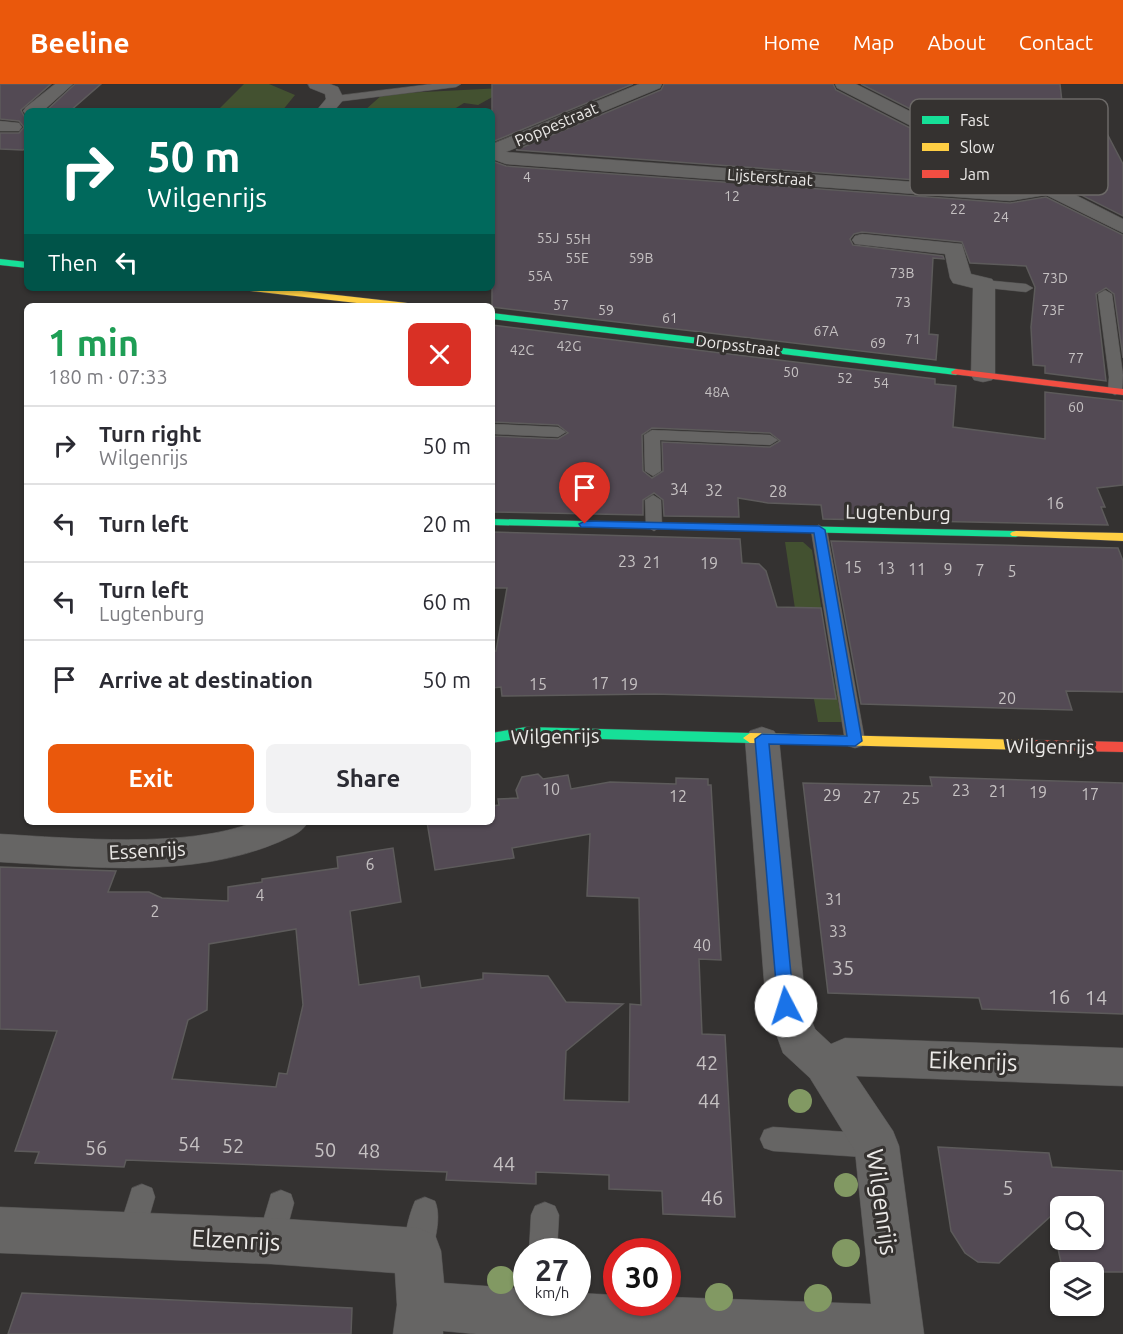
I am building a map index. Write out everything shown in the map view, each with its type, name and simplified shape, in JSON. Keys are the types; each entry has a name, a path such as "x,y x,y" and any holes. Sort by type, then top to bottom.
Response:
{"street":[{"path":"36,108 65,84"},
{"path":"316,84 332,92 330,105"},
{"path":"843,84 910,118"},
{"name":"Poppestraat","path":"495,151 649,85"},
{"name":"Lijsterstraat","path":"495,153 506,158 910,188"},
{"path":"1060,195 1123,227"},
{"path":"862,240 955,248 961,278 984,284 983,375"},
{"path":"0,262 24,265"},
{"path":"277,291 381,303"},
{"name":"Dorpsstraat","path":"495,316 1119,392"},
{"name":"Lugtenburg","path":"495,522 1123,537"},
{"name":"Wilgenrijs","path":"495,737 526,732 1123,747"},
{"name":"Wilgenrijs","path":"762,739 786,1006 798,1040 825,1065 877,1146 898,1332"},
{"name":"Essenrijs","path":"0,848 139,854 206,847 272,831 284,825"},
{"name":"Eikenrijs","path":"825,1065 845,1056 1123,1067"},
{"name":"Elzenrijs","path":"0,1230 137,1216 421,1231 419,1319 513,1311"},
{"name":"Elzenrijs","path":"591,1313 786,1327 898,1332"}],"lane":[{"path":"330,105 456,84"},
{"path":"984,284 1026,288"},
{"path":"1105,294 1119,392"},
{"path":"495,429 558,432"},
{"path":"653,471 652,435 770,440"},
{"path":"653,500 654,526"},
{"path":"819,530 855,741"},
{"path":"773,1139 877,1146"},
{"path":"544,1238 545,1215"}],"green space":[{"path":"244,84 269,84 295,95 284,108 220,108"},
{"path":"503,88 505,90 478,105 464,103 456,108 367,108 383,94"},
{"path":"785,542 803,542 812,550 824,624 797,622"},
{"path":"802,631 820,664 831,664 842,722 818,722"}],"building":[{"path":"0,84 51,84 21,110 24,116 24,127 19,121 0,119"},
{"path":"75,84 101,84 73,108 49,108"},
{"path":"492,84 633,84 495,141 495,108 492,108"},
{"path":"664,84 833,84 836,90 910,128 910,180 516,150 661,90"},
{"path":"861,84 1060,84 1062,99 910,99 910,109"},
{"path":"24,127 24,149 0,149 0,133 19,133"},
{"path":"1108,135 1123,164 1123,216 1081,195 1108,195"},
{"path":"495,162 506,166 1010,203 1046,197 1123,235 1123,358 1114,294 1106,288 1096,294 1106,381 1045,373 1045,366 1033,365 1031,327 1035,287 1026,266 970,263 962,242 862,232 854,234 850,239 853,245 943,256 944,259 933,258 929,334 938,335 936,360 495,307 495,303 492,303 492,291 495,291"},
{"path":"495,325 935,379 935,384 956,386 953,427 1045,439 1045,392 1123,401 1123,485 1097,488 1105,507 1101,507 1108,525 823,519 821,505 768,503 738,498 739,517 664,516 663,500 654,493 643,500 643,515 495,512 495,436 558,439 568,433 558,425 495,422","holes":["652,428 770,433 780,441 770,447 662,442 663,471 652,478 643,471 642,435"]},
{"path":"495,532 740,539 742,563 759,564 766,571 777,607 821,608 836,699 654,694 502,696 501,687 495,688 495,651 507,588 495,588"},
{"path":"831,541 1118,548 1123,561 1123,692 1066,691 1072,710 861,704"},
{"path":"538,774 543,779 568,775 571,789 610,782 676,784 676,778 708,779 708,785 711,785 721,960 699,959 702,1034 725,1035 735,1217 663,1214 662,1191 609,1189 609,1175 536,1172 536,1184 446,1180 447,1172 126,1160 124,1167 35,1163 39,1152 15,1151 57,1031 0,1029 0,867 116,871 108,892 149,892 162,898 228,901 228,887 262,882 262,879 338,868 337,857 393,848 401,902 350,911 359,985 419,976 421,988 483,979 483,973 548,976 566,1002 623,1004 566,1051 564,1100 629,1102 630,1004 641,1005 639,898 587,896 590,834 512,848 514,858 435,870 428,825 495,825 495,806 499,805 498,799 518,798 516,790 522,777","holes":["296,929 303,1005 287,1074 279,1073 276,1087 172,1079 188,1020 207,1010 209,944"]},
{"path":"930,777 1123,783 1123,1014 982,1009 979,998 828,993 803,783 932,786"},
{"path":"938,1147 1049,1153 1052,1167 1123,1171 1123,1272 1104,1272 1104,1262 1061,1262 1058,1250 1104,1250 1104,1196 1050,1196 1050,1217 999,1263 978,1262 965,1253 951,1231"},
{"path":"22,1293 352,1308 351,1334 8,1334"}],"traffic: fast":[{"path":"0,262 24,265"},
{"path":"495,316 956,372"},
{"path":"495,522 1016,534"},
{"path":"495,737 526,732 750,738"}],"traffic: slow":[{"path":"277,291 381,303"},
{"path":"1016,534 1123,537"},
{"path":"750,738 1032,745"}],"traffic: jam":[{"path":"956,372 1123,392"},
{"path":"1032,745 1123,747"}],"route":[{"path":"585,524 819,530 855,741 762,739 786,1006"}]}
